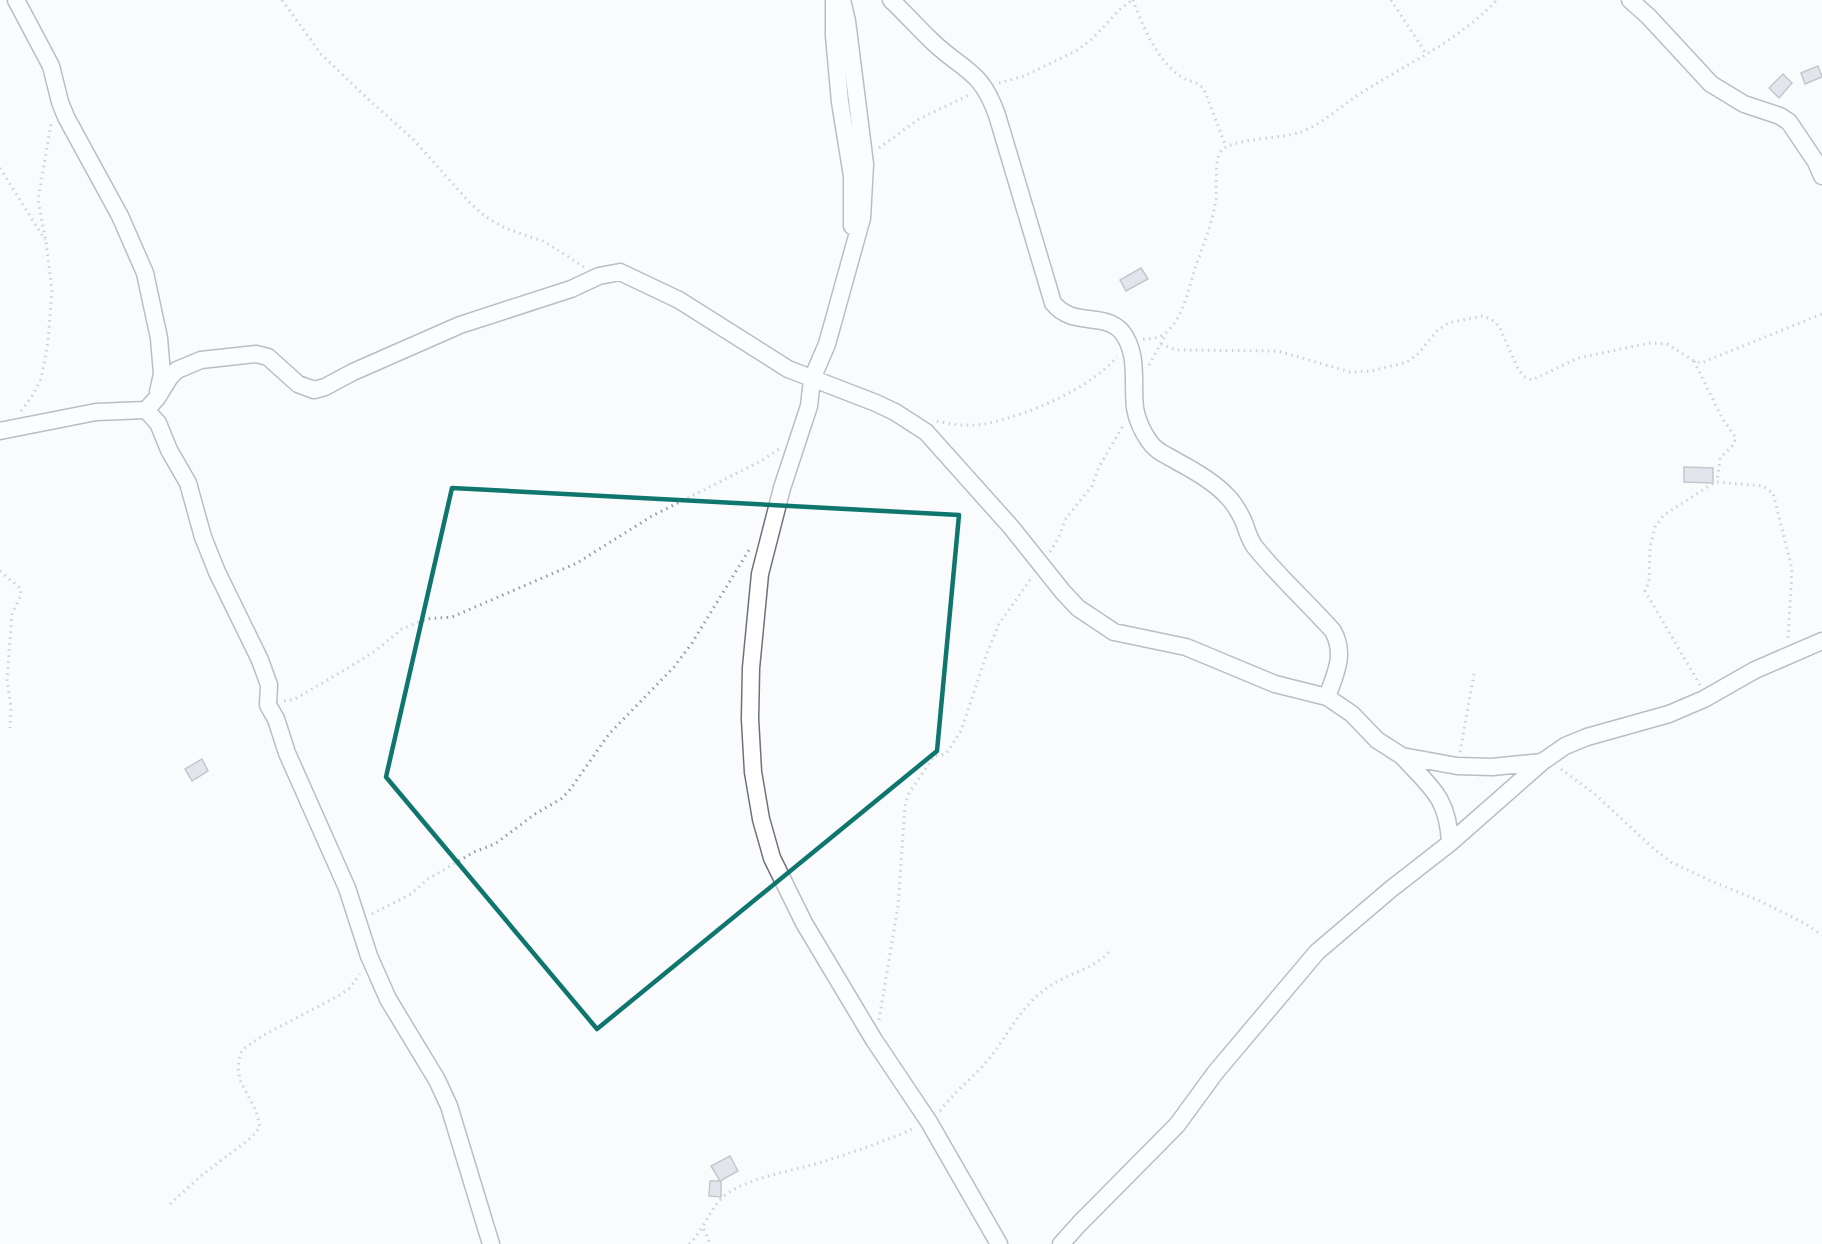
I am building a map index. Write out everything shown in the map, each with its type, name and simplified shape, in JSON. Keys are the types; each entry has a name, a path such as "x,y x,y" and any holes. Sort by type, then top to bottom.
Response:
{"street":[{"path":"16,0 51,66 66,117 120,216 145,273 159,338 162,374 151,404 169,450 188,483 203,537 217,572 260,660 269,686 268,705 347,888 369,956 388,999 437,1080 449,1106 491,1244"},
{"path":"834,0 834,36 840,102 852,176 854,245"},
{"path":"842,0 848,21 865,164 862,218 827,344 812,380 809,405 782,488 760,574 751,668 750,719 753,772 761,819 772,858 804,923 874,1040 929,1122 999,1244"},
{"path":"891,0 940,49 976,76 984,86 997,115 1053,303 1060,312 1067,316 1114,326 1125,339 1136,379 1136,410 1143,432 1150,444 1206,479 1226,495 1243,520 1254,546 1333,631 1338,640 1340,660 1327,697"},
{"path":"1630,0 1712,84 1744,104 1780,116 1789,122 1816,162 1822,176"},
{"path":"4,430 151,404 177,370 189,364 214,358 256,354 268,357 298,384 314,390 460,326 571,289 606,274 620,272 665,292 788,369 886,407 926,432 1078,608 1114,632 1186,647 1275,684 1327,697 1352,714 1377,740 1402,756 1438,794 1449,824 1450,843"},
{"path":"1061,1244 1177,1125 1215,1073 1317,952 1391,889 1450,843 1545,760 1566,746 1587,737 1669,714 1704,699 1738,679 1822,641"},
{"path":"1402,756 1456,766 1492,767 1545,760"}],"path":[{"path":"282,0 321,54 413,139 470,203 486,217 505,228 545,242 591,271 606,274"},
{"path":"865,164 890,139 919,119 984,86 1024,76 1076,51 1133,0 1141,23 1162,57 1178,75 1200,84 1204,89 1226,147"},
{"path":"1391,0 1427,56"},
{"path":"1136,379 1148,367 1175,322 1192,284 1197,261 1209,232 1217,190 1219,155 1226,147 1248,141 1287,136 1320,122 1359,94 1427,56 1465,30 1497,0"},
{"path":"4,430 33,395 41,379 48,342 52,290 38,200 52,122"},
{"path":"0,168 46,243"},
{"path":"1161,344 1176,350 1278,351 1350,372 1371,371 1407,362 1417,355 1437,331 1448,323 1482,316 1499,326 1519,371 1532,380 1578,358 1650,343 1667,344 1694,361 1706,362 1822,314"},
{"path":"934,420 971,425 987,424 1033,408 1076,388 1113,362 1125,339 1158,338 1167,332"},
{"path":"1694,361 1722,418 1736,438 1733,445 1720,458 1717,482"},
{"path":"874,1040 883,1008 894,932 902,852 903,815 908,795 934,756 946,754 954,745 999,624 1042,564 1059,537 1066,518 1092,486 1099,467 1125,423"},
{"path":"268,705 296,699 375,651 393,634 416,622 452,617 577,563 652,516 761,461 799,435"},
{"path":"1704,699 1698,679 1645,591 1650,578 1649,557 1652,537 1659,520 1704,488 1717,482 1763,486 1769,488 1773,493 1792,569 1787,655"},
{"path":"357,921 411,894 428,879 474,852 495,844 535,814 561,799 577,781 587,763 609,734 674,667 692,643 754,542"},
{"path":"0,571 21,589 12,614 7,680 11,707 10,728"},
{"path":"1456,766 1474,674"},
{"path":"1545,760 1596,795 1671,862 1758,900 1806,924 1822,935"},
{"path":"689,1244 726,1195 744,1185 852,1152 929,1122 987,1060 1033,998 1064,977 1092,966 1110,951"},
{"path":"170,1204 202,1175 252,1137 260,1127 256,1111 239,1074 238,1059 243,1049 262,1036 293,1022 350,988 369,956"},
{"path":"703,1228 710,1244"}],"highlighted area":[{"path":"452,488 959,515 937,751 597,1029 386,777"}],"building":[{"path":"1818,66 1822,77 1805,84 1801,73"},
{"path":"1783,74 1792,83 1779,98 1769,88"},
{"path":"1141,268 1148,279 1126,291 1120,280"},
{"path":"1684,467 1713,468 1713,483 1684,482"},
{"path":"202,759 208,771 192,781 185,769"},
{"path":"730,1156 738,1171 720,1181 711,1166"},
{"path":"710,1181 721,1181 721,1197 709,1196"}]}
